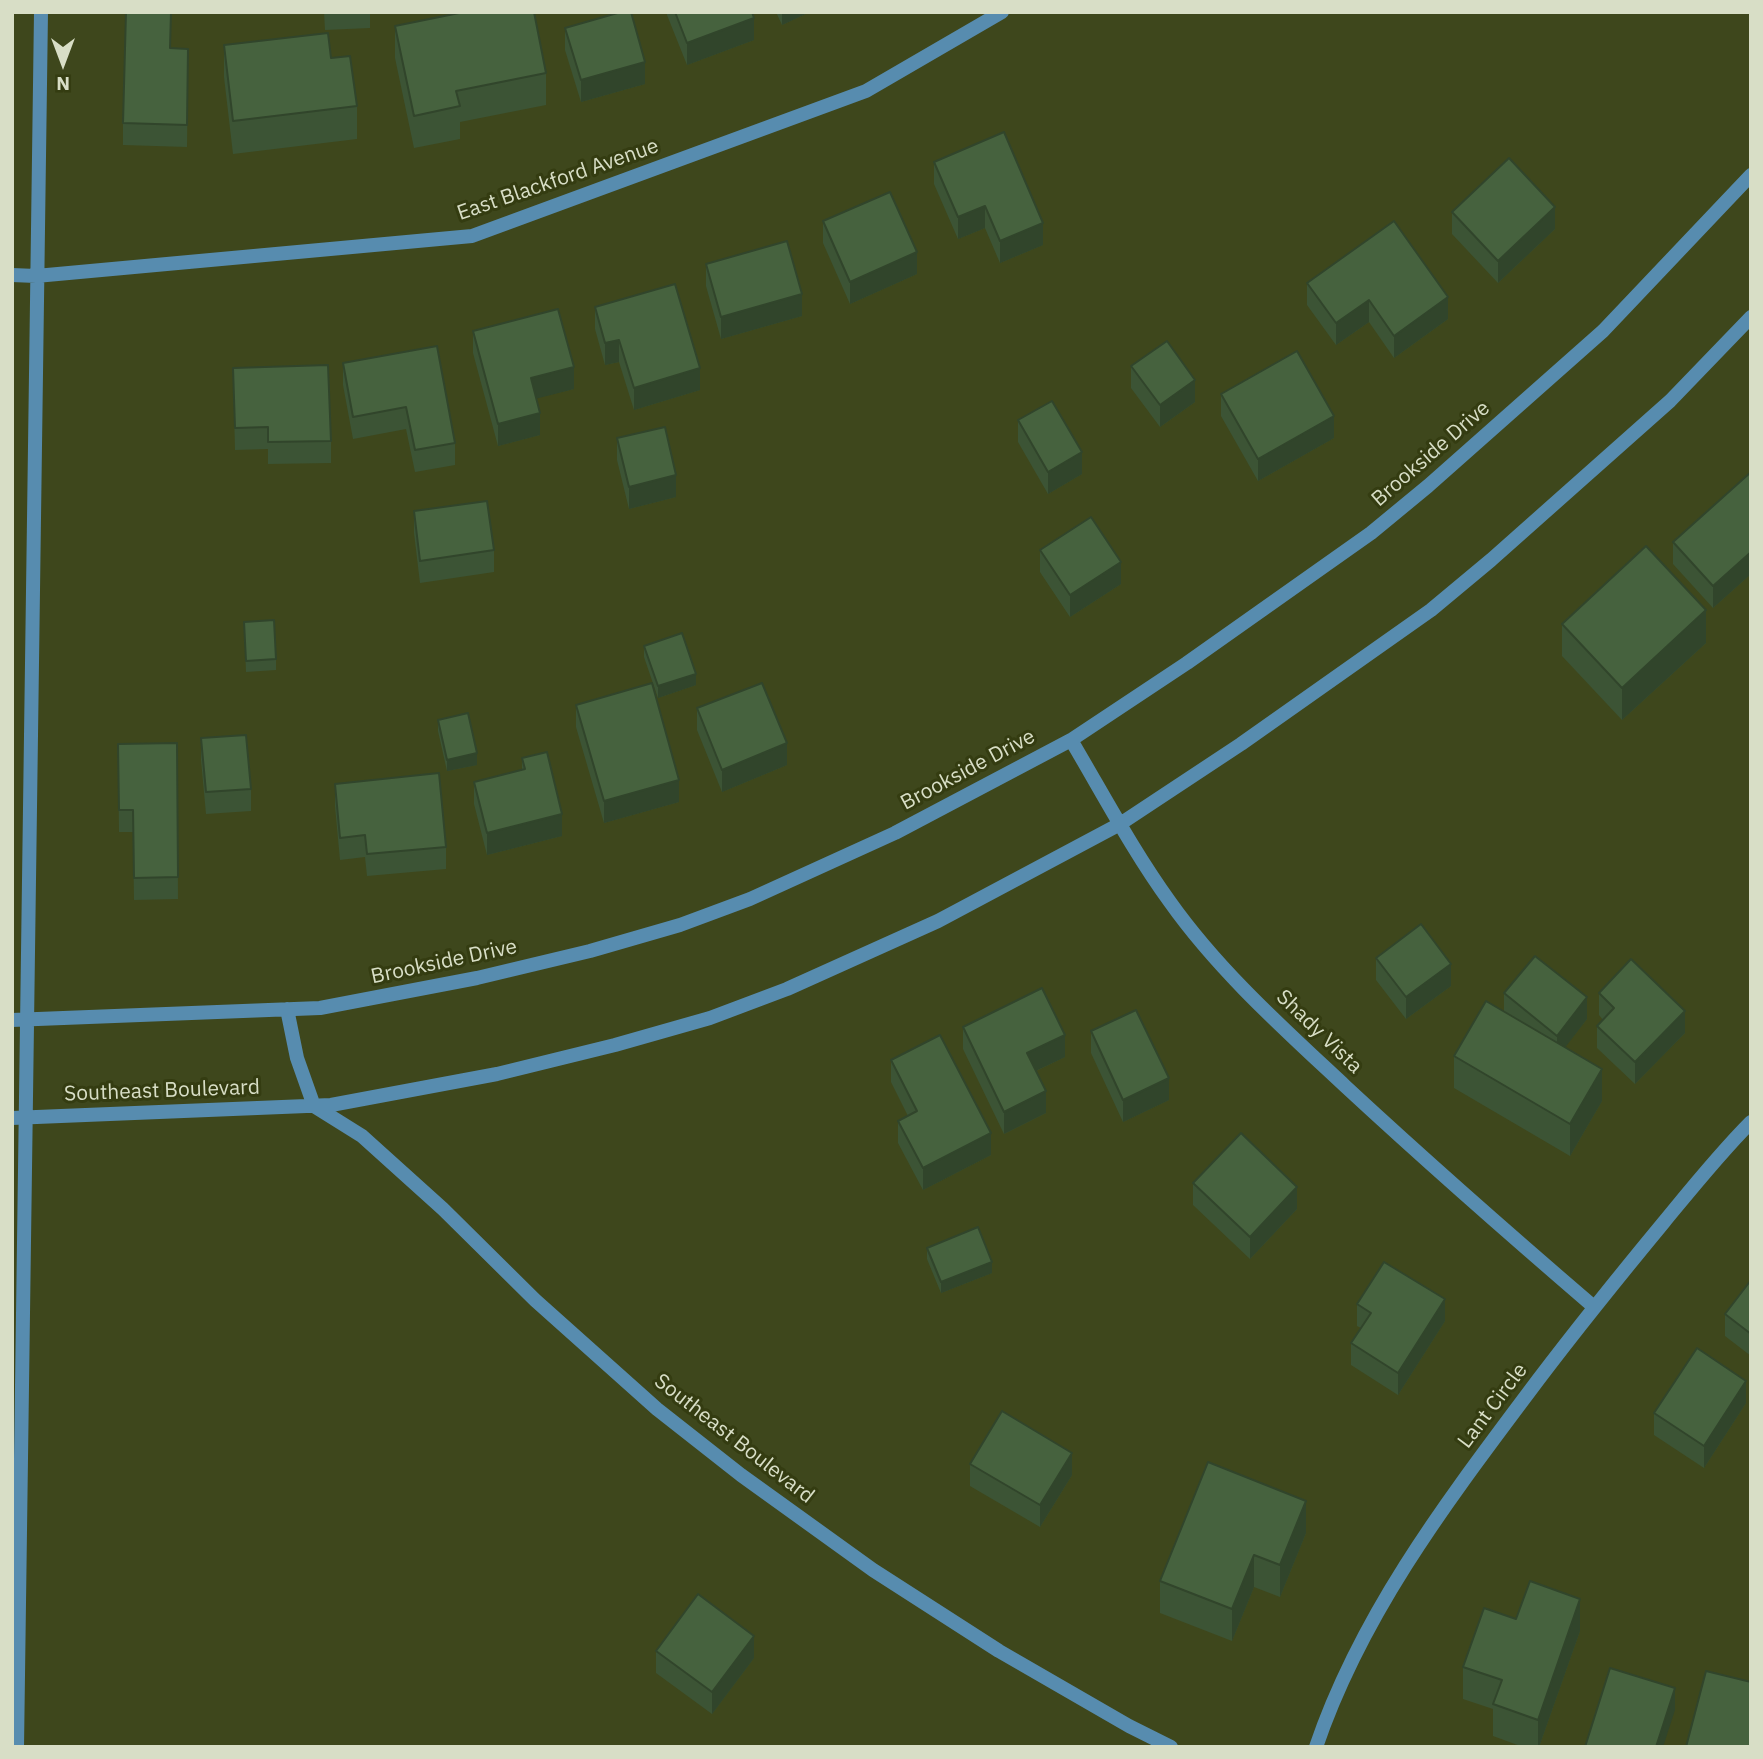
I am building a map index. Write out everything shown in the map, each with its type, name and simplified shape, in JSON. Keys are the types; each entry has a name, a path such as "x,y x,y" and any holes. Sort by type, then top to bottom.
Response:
{"street":[{"path":"17,1747 19,1021 41,12"},
{"name":"East Blackford Avenue","path":"12,275 36,276 472,236 866,91 1002,12"},
{"name":"Brookside Drive","path":"19,1021 320,1008 477,978 590,951 680,925 750,899 895,833 1071,740 1187,663 1360,541 1419,494 1602,331 1751,175"},
{"path":"286,1009 297,1058 314,1106 331,1105 497,1074 710,1018 786,989 938,921 1120,824 1241,744 1431,610 1670,401 1751,317"},
{"name":"Shady Vista","path":"1071,740 1170,902 1223,967 1294,1039 1445,1179 1594,1307"},
{"name":"Southeast Boulevard","path":"18,1118 314,1106 362,1136 443,1209 535,1300 657,1409 741,1475 873,1570 999,1651 1129,1726 1171,1747"},
{"name":"Lant Circle","path":"1316,1747 1327,1715 1355,1653 1395,1579 1458,1487 1594,1307 1725,1148 1751,1122"}],"building":[{"path":"126,12 171,12 170,48 188,49 187,125 123,123"},
{"path":"464,12 534,12 546,73 456,91 460,106 414,116 395,26"},
{"path":"621,12 631,12 645,62 581,80 565,28"},
{"path":"675,12 752,12 754,18 687,43"},
{"path":"328,33 331,58 350,56 357,106 233,121 224,45"},
{"path":"1004,132 1043,223 1000,241 985,206 958,217 934,162"},
{"path":"1509,158 1555,207 1498,261 1452,212"},
{"path":"890,192 917,252 850,282 823,221"},
{"path":"1394,221 1448,297 1394,336 1369,300 1336,323 1307,283"},
{"path":"787,241 802,294 721,317 706,264"},
{"path":"675,284 700,368 634,388 619,340 605,343 595,307"},
{"path":"558,309 574,367 531,378 540,413 498,424 473,331"},
{"path":"1167,341 1195,380 1160,405 1131,366"},
{"path":"437,346 455,443 415,450 406,407 353,417 343,363"},
{"path":"1297,351 1334,416 1258,459 1221,394"},
{"path":"328,365 331,441 268,442 268,427 235,428 233,368"},
{"path":"1052,401 1082,452 1048,472 1018,420"},
{"path":"665,427 676,475 629,487 617,438"},
{"path":"1751,472 1751,552 1713,586 1673,542"},
{"path":"487,501 494,550 420,561 414,511"},
{"path":"1091,517 1121,562 1070,595 1040,550"},
{"path":"1646,546 1706,610 1622,688 1562,624"},
{"path":"274,620 276,659 246,661 244,622"},
{"path":"682,633 696,674 658,686 644,646"},
{"path":"652,683 679,780 604,801 576,705"},
{"path":"762,683 787,743 722,770 697,708"},
{"path":"468,713 477,753 447,760 438,720"},
{"path":"246,735 251,789 206,792 201,738"},
{"path":"177,743 178,877 134,878 133,810 119,810 118,744"},
{"path":"547,752 562,814 487,833 474,782 525,769 522,758"},
{"path":"439,773 446,847 367,854 365,835 340,838 335,784"},
{"path":"1421,924 1451,964 1406,997 1376,958"},
{"path":"1535,956 1587,997 1557,1036 1504,993"},
{"path":"1631,959 1685,1011 1635,1062 1597,1026 1614,1008 1599,993"},
{"path":"1042,988 1065,1035 1027,1053 1046,1091 1004,1112 963,1027"},
{"path":"1486,1001 1602,1069 1570,1124 1454,1056"},
{"path":"1136,1010 1169,1078 1123,1100 1091,1031"},
{"path":"940,1035 991,1133 923,1168 898,1121 917,1111 891,1060"},
{"path":"1241,1133 1297,1187 1250,1237 1193,1183"},
{"path":"978,1227 992,1262 941,1282 927,1248"},
{"path":"1384,1262 1445,1299 1398,1373 1351,1343 1371,1313 1357,1304"},
{"path":"1751,1280 1751,1334 1725,1314"},
{"path":"1697,1348 1746,1381 1704,1446 1654,1413"},
{"path":"1002,1411 1072,1453 1040,1505 970,1464"},
{"path":"1208,1462 1306,1501 1280,1565 1254,1555 1232,1609 1160,1581"},
{"path":"1530,1581 1580,1599 1538,1720 1493,1704 1502,1680 1463,1667 1484,1608 1516,1619"},
{"path":"698,1594 754,1636 712,1692 656,1651"},
{"path":"1610,1668 1675,1688 1656,1747 1585,1747"},
{"path":"1706,1671 1751,1682 1751,1747 1686,1747"}]}
